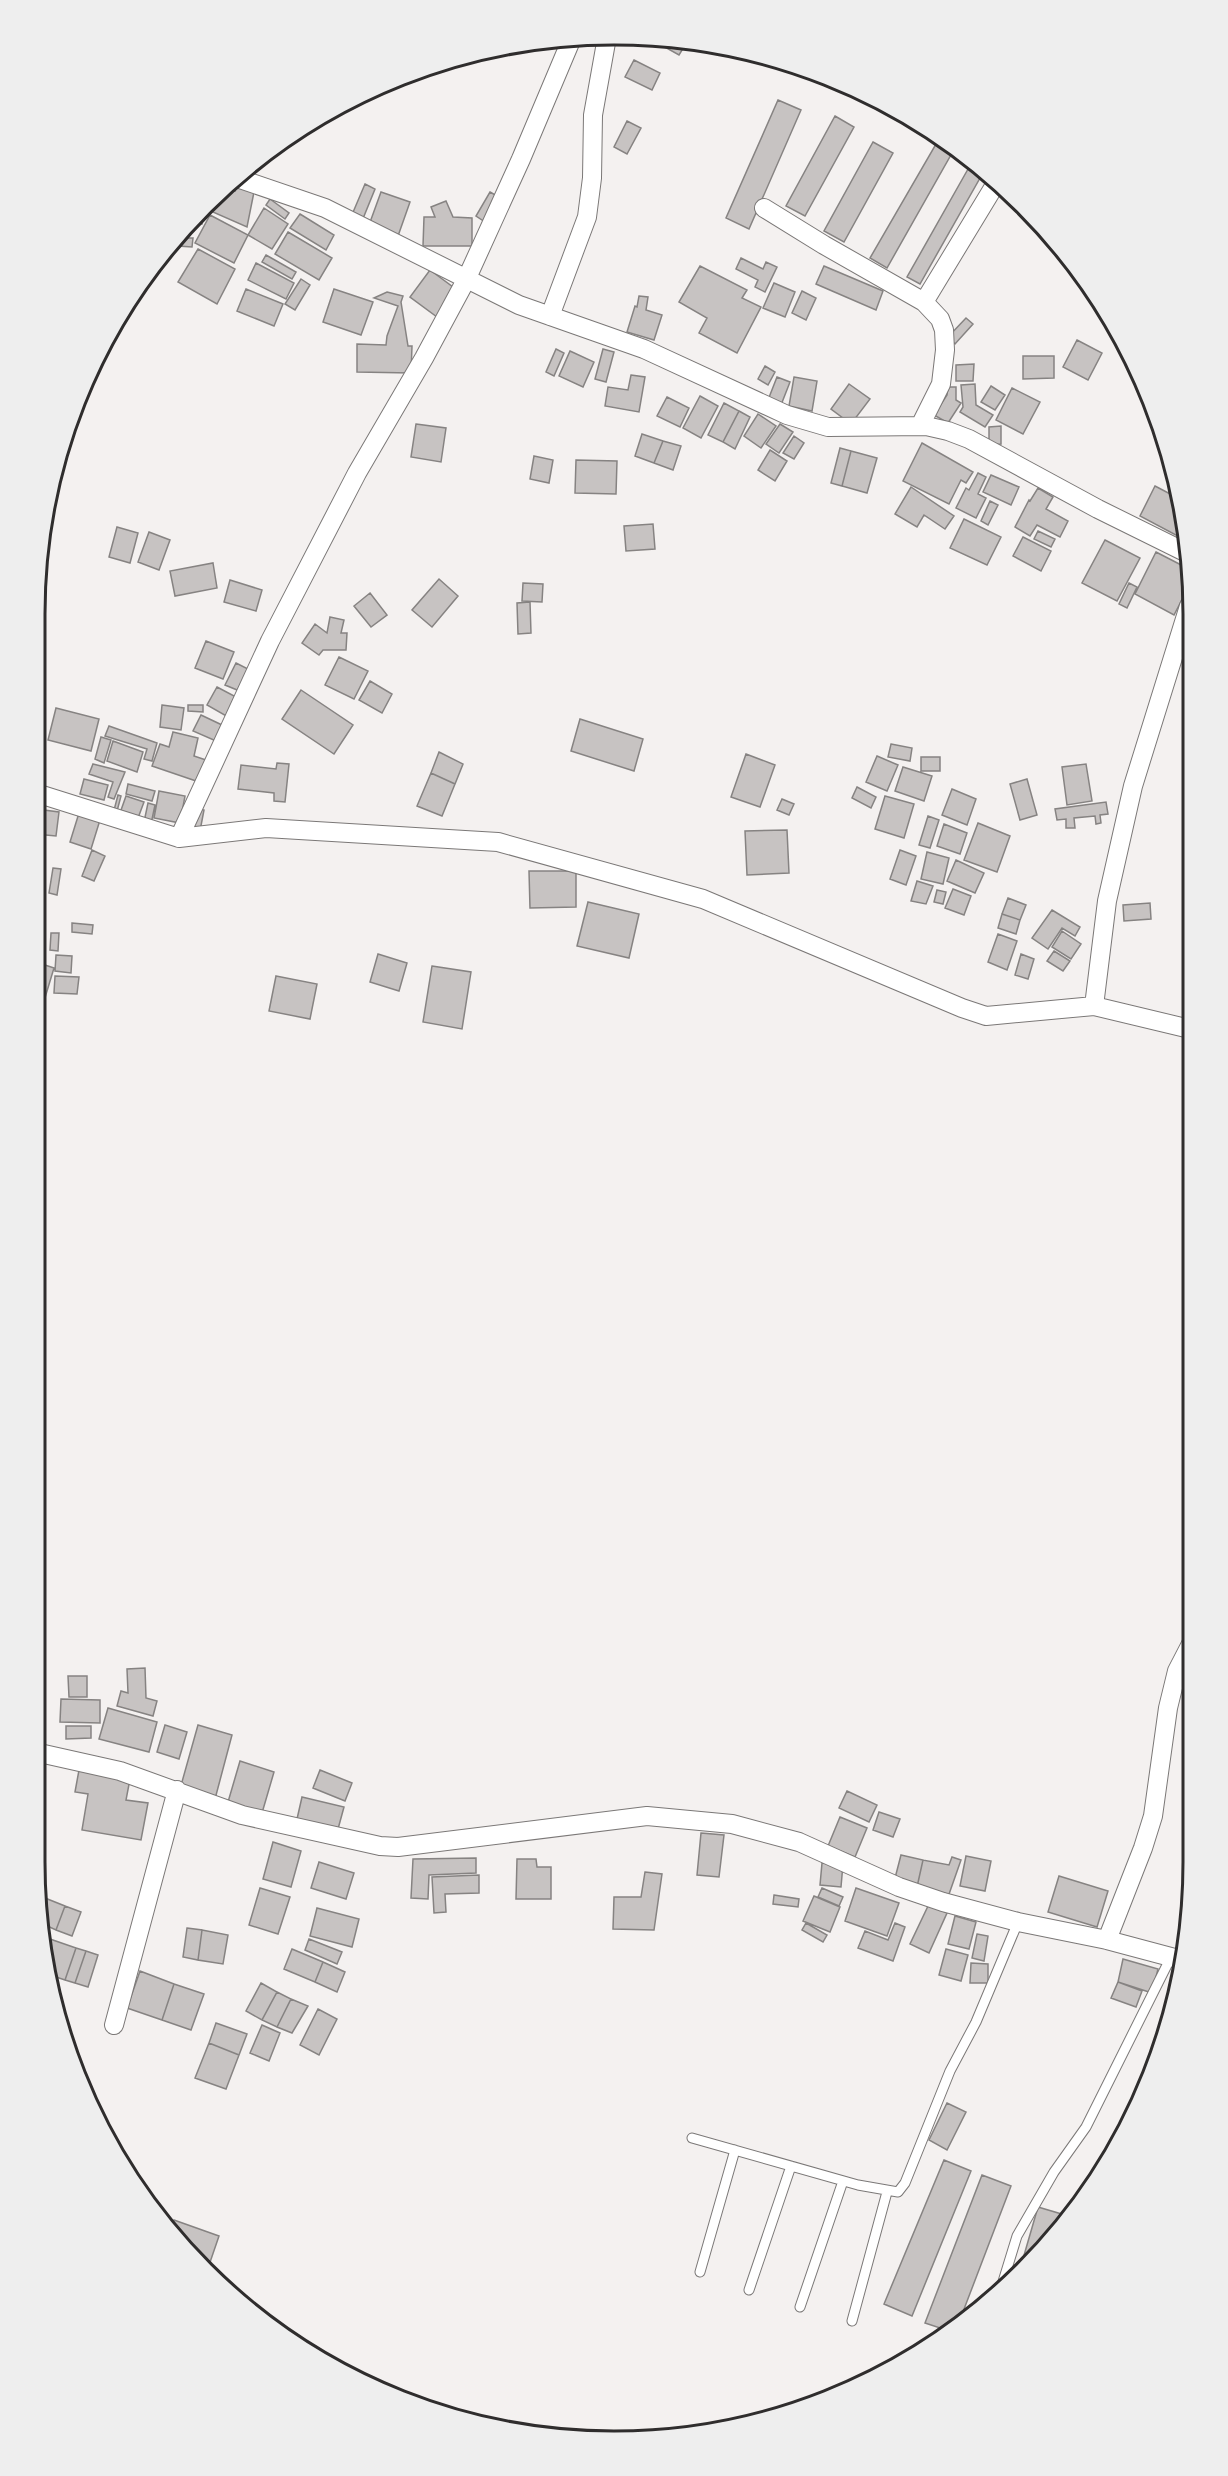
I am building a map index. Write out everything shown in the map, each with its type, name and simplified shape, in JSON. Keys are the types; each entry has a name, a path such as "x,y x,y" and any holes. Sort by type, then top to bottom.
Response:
{"street":[{"path":"550,316 587,216 592,178 593,115 606,45"},
{"path":"179,838 281,620 357,473 466,280 568,47"},
{"path":"245,181 325,208 519,305 644,349 778,411 828,427 920,426 948,430 1179,549"},
{"path":"924,302 992,189"},
{"path":"764,208 924,302 939,319 944,330 945,350 941,384 920,426"},
{"path":"1094,1006 1107,901 1133,786 1183,625"},
{"path":"45,796 179,838 266,828 498,842 703,899 986,1016 1094,1006 1183,1027"},
{"path":"1107,1940 1153,1816 1168,1707 1177,1671 1183,1659"},
{"path":"45,1754 120,1771 242,1815 309,1832 398,1847 647,1816 732,1824 799,1842 899,1887 943,1902 1018,1922 1107,1940 1174,1958"},
{"path":"114,2025 177,1790"}],"lane":[{"path":"692,2138 843,2181 887,2192 898,2192 902,2189 950,2071 976,2022 1018,1922"},
{"path":"1005,2274 1017,2236 1054,2172 1086,2127 1174,1962"},
{"path":"700,2272 735,2150"},
{"path":"749,2290 791,2166"},
{"path":"800,2307 843,2181"},
{"path":"852,2321 887,2192"}],"building":[{"path":"666,48 682,49 679,55"},
{"path":"634,60 660,73 652,90 625,77"},
{"path":"778,100 801,110 749,229 726,218"},
{"path":"835,116 854,127 805,216 786,206"},
{"path":"627,121 641,128 627,154 614,147"},
{"path":"873,142 893,153 844,242 824,231"},
{"path":"935,145 950,156 887,268 870,258"},
{"path":"968,169 980,179 920,284 907,277"},
{"path":"242,183 255,187 247,227 212,212"},
{"path":"365,184 375,189 362,221 351,217"},
{"path":"381,192 410,202 398,236 369,225"},
{"path":"490,192 499,197 485,222 476,216"},
{"path":"270,199 289,213 285,219 266,205"},
{"path":"446,201 453,217 472,218 472,246 423,246 424,217 435,217 431,207"},
{"path":"264,208 288,224 272,249 248,235"},
{"path":"300,214 334,235 326,250 290,228"},
{"path":"210,215 248,235 234,263 195,243"},
{"path":"288,232 332,258 319,280 275,254"},
{"path":"187,238 193,238 192,247 180,246"},
{"path":"198,249 235,269 217,304 178,282"},
{"path":"266,255 296,272 292,279 262,262"},
{"path":"741,258 763,269 766,262 777,267 765,292 755,287 758,280 736,269"},
{"path":"256,263 294,283 286,299 248,280"},
{"path":"700,266 747,290 742,298 761,307 737,353 699,333 707,318 679,302"},
{"path":"824,266 883,291 876,310 816,284"},
{"path":"430,270 457,290 437,317 410,297"},
{"path":"301,279 310,285 295,310 285,304"},
{"path":"774,283 795,292 785,317 763,308"},
{"path":"246,289 283,304 274,326 237,311"},
{"path":"334,289 373,302 361,335 323,322"},
{"path":"802,291 816,298 806,320 792,313"},
{"path":"387,292 403,296 401,302 408,346 412,346 411,373 357,372 357,344 386,345 398,306 374,298"},
{"path":"639,296 648,297 646,310 662,315 654,340 627,332"},
{"path":"966,318 973,324 955,344 948,337"},
{"path":"1077,340 1102,353 1088,380 1063,367"},
{"path":"556,349 564,353 554,376 546,372"},
{"path":"603,349 614,352 606,382 595,379"},
{"path":"570,351 594,362 583,387 559,376"},
{"path":"1023,356 1054,356 1054,378 1023,379"},
{"path":"974,364 973,381 956,381 956,365"},
{"path":"765,366 775,372 768,385 758,379"},
{"path":"631,375 645,377 639,412 605,406 608,387 628,390"},
{"path":"777,377 790,382 781,405 768,400"},
{"path":"794,377 817,381 812,411 789,406"},
{"path":"849,384 870,399 851,424 831,409"},
{"path":"975,384 976,405 993,415 985,427 960,412 963,407 961,385"},
{"path":"991,386 1005,395 995,410 981,402"},
{"path":"948,387 956,387 956,400 961,403 948,423 934,415 947,395"},
{"path":"1012,388 1040,402 1023,434 996,420"},
{"path":"700,396 718,406 701,438 683,428"},
{"path":"667,397 689,408 680,427 657,416"},
{"path":"724,403 739,411 723,442 708,435"},
{"path":"739,411 750,417 735,449 723,442"},
{"path":"758,414 776,426 761,448 744,436"},
{"path":"416,424 446,428 441,462 411,457"},
{"path":"780,424 793,432 779,453 766,444"},
{"path":"1001,426 1001,444 989,445 989,427"},
{"path":"642,434 663,441 654,463 635,456"},
{"path":"794,436 804,443 794,459 783,453"},
{"path":"663,441 681,446 673,470 654,463"},
{"path":"922,443 973,472 966,483 961,480 949,504 903,481"},
{"path":"840,448 851,451 842,486 831,483"},
{"path":"770,450 787,461 775,481 758,470"},
{"path":"851,451 877,458 867,493 842,486"},
{"path":"534,456 553,460 549,483 530,479"},
{"path":"576,460 617,461 616,494 575,493"},
{"path":"978,473 986,477 978,494 986,498 976,518 956,508 966,488 969,490"},
{"path":"991,475 1019,487 1011,505 983,492"},
{"path":"1155,486 1170,494 1177,536 1140,516"},
{"path":"911,487 954,516 945,529 924,515 917,527 895,514"},
{"path":"1038,488 1053,497 1046,509 1068,521 1060,537 1037,525 1030,536 1015,527"},
{"path":"990,501 998,505 988,525 981,521"},
{"path":"964,519 1001,537 987,565 950,548"},
{"path":"653,524 655,549 626,551 624,526"},
{"path":"117,527 138,533 130,563 109,557"},
{"path":"1038,531 1055,539 1051,547 1034,539"},
{"path":"149,532 170,540 159,570 138,562"},
{"path":"1023,537 1051,551 1041,571 1013,556"},
{"path":"1105,540 1140,558 1117,601 1082,583"},
{"path":"1156,552 1181,565 1183,598 1174,615 1135,594"},
{"path":"213,563 217,588 175,596 170,571"},
{"path":"439,579 458,596 432,627 412,610"},
{"path":"230,580 262,590 256,611 224,602"},
{"path":"523,583 543,584 542,602 522,601"},
{"path":"1129,583 1137,587 1127,608 1119,604"},
{"path":"370,593 387,615 371,627 354,606"},
{"path":"530,602 531,633 518,634 517,603"},
{"path":"330,617 344,620 341,633 347,633 346,650 323,650 319,655 302,643 315,624 327,633"},
{"path":"206,641 234,652 223,679 195,668"},
{"path":"339,657 368,671 354,699 325,685"},
{"path":"236,663 252,671 242,692 225,685"},
{"path":"370,681 392,694 382,713 359,700"},
{"path":"217,687 238,698 228,717 207,705"},
{"path":"301,690 353,725 334,754 282,719"},
{"path":"162,705 184,708 181,730 160,727"},
{"path":"188,705 203,705 203,712 188,711"},
{"path":"56,708 99,719 91,751 48,740"},
{"path":"201,715 222,725 216,741 193,731"},
{"path":"580,719 643,739 634,771 571,751"},
{"path":"109,726 157,743 152,761 144,759 147,749 105,736"},
{"path":"173,732 198,738 194,756 206,760 199,782 152,766 160,744 169,747"},
{"path":"101,737 111,740 104,763 95,759"},
{"path":"113,741 143,752 137,772 107,761"},
{"path":"891,744 912,748 910,761 888,757"},
{"path":"439,752 463,764 455,784 431,773"},
{"path":"746,754 775,765 760,807 731,797"},
{"path":"877,756 898,765 887,791 866,782"},
{"path":"921,757 940,757 940,771 921,771"},
{"path":"277,763 289,764 285,802 274,801 274,793 238,789 241,765 276,769"},
{"path":"93,764 125,772 114,799 108,797 113,782 89,774"},
{"path":"1086,764 1092,801 1067,805 1062,767"},
{"path":"903,767 932,776 924,801 895,791"},
{"path":"431,773 455,784 442,816 417,806"},
{"path":"84,779 108,785 104,800 80,794"},
{"path":"1027,779 1037,815 1020,820 1010,784"},
{"path":"128,784 155,791 152,801 126,794"},
{"path":"857,787 876,797 871,808 852,798"},
{"path":"952,789 976,799 967,825 942,815"},
{"path":"159,791 185,796 180,823 154,818"},
{"path":"118,795 121,796 116,815 113,814"},
{"path":"126,796 144,802 138,818 120,813"},
{"path":"885,796 914,804 904,838 875,829"},
{"path":"782,799 794,804 789,815 777,810"},
{"path":"1106,802 1108,814 1100,815 1101,823 1096,824 1095,816 1074,818 1075,828 1066,828 1066,819 1057,820 1055,809"},
{"path":"148,803 155,805 151,824 144,822"},
{"path":"195,808 204,810 200,831 191,830"},
{"path":"45,810 59,812 56,836 45,835"},
{"path":"79,813 100,820 91,849 70,842"},
{"path":"928,816 939,820 930,848 919,845"},
{"path":"978,823 1010,836 997,872 964,860"},
{"path":"944,824 967,833 960,854 937,846"},
{"path":"787,830 789,873 747,875 745,831"},
{"path":"92,850 105,856 94,881 82,876"},
{"path":"900,850 916,856 906,885 890,879"},
{"path":"927,852 949,858 943,884 921,879"},
{"path":"956,860 984,873 975,893 947,881"},
{"path":"53,868 61,869 57,895 49,893"},
{"path":"529,871 576,871 576,907 530,908"},
{"path":"917,881 933,886 926,904 911,901"},
{"path":"953,889 971,896 964,915 945,908"},
{"path":"937,890 946,892 943,904 934,902"},
{"path":"1008,898 1026,905 1020,920 1002,914"},
{"path":"588,902 639,914 629,958 577,946"},
{"path":"1150,903 1151,919 1124,921 1123,905"},
{"path":"1052,910 1080,927 1075,936 1062,928 1048,949 1032,938"},
{"path":"1002,914 1020,920 1016,934 998,928"},
{"path":"72,923 93,925 92,934 72,932"},
{"path":"1062,931 1081,944 1071,959 1052,947"},
{"path":"51,933 59,933 58,951 50,950"},
{"path":"998,934 1017,941 1007,970 988,962"},
{"path":"1054,951 1070,961 1063,971 1047,961"},
{"path":"378,954 407,963 399,991 370,982"},
{"path":"1021,954 1034,959 1028,979 1015,975"},
{"path":"56,955 72,956 71,973 55,971"},
{"path":"45,965 54,968 45,998"},
{"path":"432,966 471,972 462,1029 423,1022"},
{"path":"55,976 79,977 77,994 54,993"},
{"path":"276,976 317,984 310,1019 269,1011"},
{"path":"145,1668 146,1698 157,1701 153,1716 117,1706 121,1691 128,1693 127,1669"},
{"path":"68,1676 87,1676 87,1697 69,1697"},
{"path":"61,1699 100,1700 100,1723 60,1722"},
{"path":"108,1708 157,1722 149,1752 99,1739"},
{"path":"165,1725 187,1732 179,1759 157,1752"},
{"path":"198,1725 232,1735 215,1799 180,1789"},
{"path":"66,1726 91,1726 91,1738 66,1739"},
{"path":"240,1761 274,1772 262,1813 228,1802"},
{"path":"79,1770 130,1779 126,1800 148,1803 141,1840 82,1830 88,1794 75,1792"},
{"path":"320,1770 352,1783 345,1801 313,1788"},
{"path":"847,1791 877,1805 869,1822 839,1808"},
{"path":"302,1797 344,1807 338,1829 297,1819"},
{"path":"879,1812 900,1819 893,1837 873,1830"},
{"path":"840,1817 867,1828 855,1857 828,1846"},
{"path":"701,1833 724,1835 719,1877 697,1875"},
{"path":"273,1842 301,1851 291,1887 263,1879"},
{"path":"901,1855 923,1860 917,1887 894,1882"},
{"path":"966,1856 991,1861 985,1891 960,1886"},
{"path":"952,1857 961,1860 948,1897 917,1887 923,1860 949,1865"},
{"path":"476,1858 476,1873 429,1875 428,1899 411,1898 413,1859"},
{"path":"517,1859 536,1859 537,1867 551,1867 551,1899 516,1899"},
{"path":"319,1862 354,1873 346,1899 311,1888"},
{"path":"822,1863 843,1864 841,1887 820,1885"},
{"path":"645,1872 662,1874 654,1930 613,1929 614,1897 641,1897"},
{"path":"479,1875 479,1893 445,1894 446,1912 434,1913 432,1877"},
{"path":"1059,1876 1108,1891 1097,1927 1048,1912"},
{"path":"260,1888 290,1897 278,1934 249,1925"},
{"path":"822,1888 843,1897 839,1906 818,1897"},
{"path":"856,1888 899,1903 887,1936 845,1921"},
{"path":"774,1895 799,1899 798,1907 773,1904"},
{"path":"814,1896 840,1907 830,1932 803,1921"},
{"path":"46,1898 65,1906 56,1930 49,1927"},
{"path":"929,1904 947,1913 929,1953 910,1944"},
{"path":"65,1906 81,1912 72,1936 56,1930"},
{"path":"317,1908 359,1919 352,1947 310,1936"},
{"path":"955,1916 976,1922 969,1949 948,1944"},
{"path":"806,1923 827,1935 823,1942 802,1930"},
{"path":"895,1923 905,1927 893,1961 858,1948 865,1931 888,1940"},
{"path":"187,1928 202,1930 198,1960 183,1957"},
{"path":"202,1930 228,1935 223,1964 198,1960"},
{"path":"977,1934 988,1936 984,1961 972,1958"},
{"path":"51,1939 76,1948 65,1980 57,1977"},
{"path":"309,1939 342,1952 337,1964 305,1950"},
{"path":"76,1948 86,1951 75,1983 65,1980"},
{"path":"292,1949 323,1962 315,1982 284,1969"},
{"path":"946,1949 968,1955 961,1981 939,1975"},
{"path":"86,1951 98,1955 88,1987 75,1983"},
{"path":"1123,1959 1158,1969 1152,1993 1118,1982"},
{"path":"323,1962 345,1972 337,1992 315,1982"},
{"path":"971,1963 988,1964 988,1983 970,1983"},
{"path":"140,1971 174,1984 162,2020 127,2008"},
{"path":"1118,1982 1142,1991 1136,2007 1111,1998"},
{"path":"261,1983 277,1992 262,2020 246,2011"},
{"path":"174,1984 204,1994 191,2030 162,2020"},
{"path":"277,1992 291,1999 277,2027 262,2020"},
{"path":"291,1999 308,2006 292,2033 277,2027"},
{"path":"318,2009 337,2019 319,2055 300,2045"},
{"path":"216,2023 247,2034 239,2055 209,2043"},
{"path":"262,2025 280,2033 269,2061 250,2053"},
{"path":"209,2043 239,2055 226,2089 195,2078"},
{"path":"947,2103 966,2112 947,2150 929,2140"},
{"path":"944,2160 971,2171 912,2316 884,2304"},
{"path":"982,2175 1011,2186 964,2310 940,2328 925,2323"},
{"path":"1038,2207 1061,2214 1042,2237 1024,2256"},
{"path":"174,2221 219,2236 210,2262 186,2237"}]}
